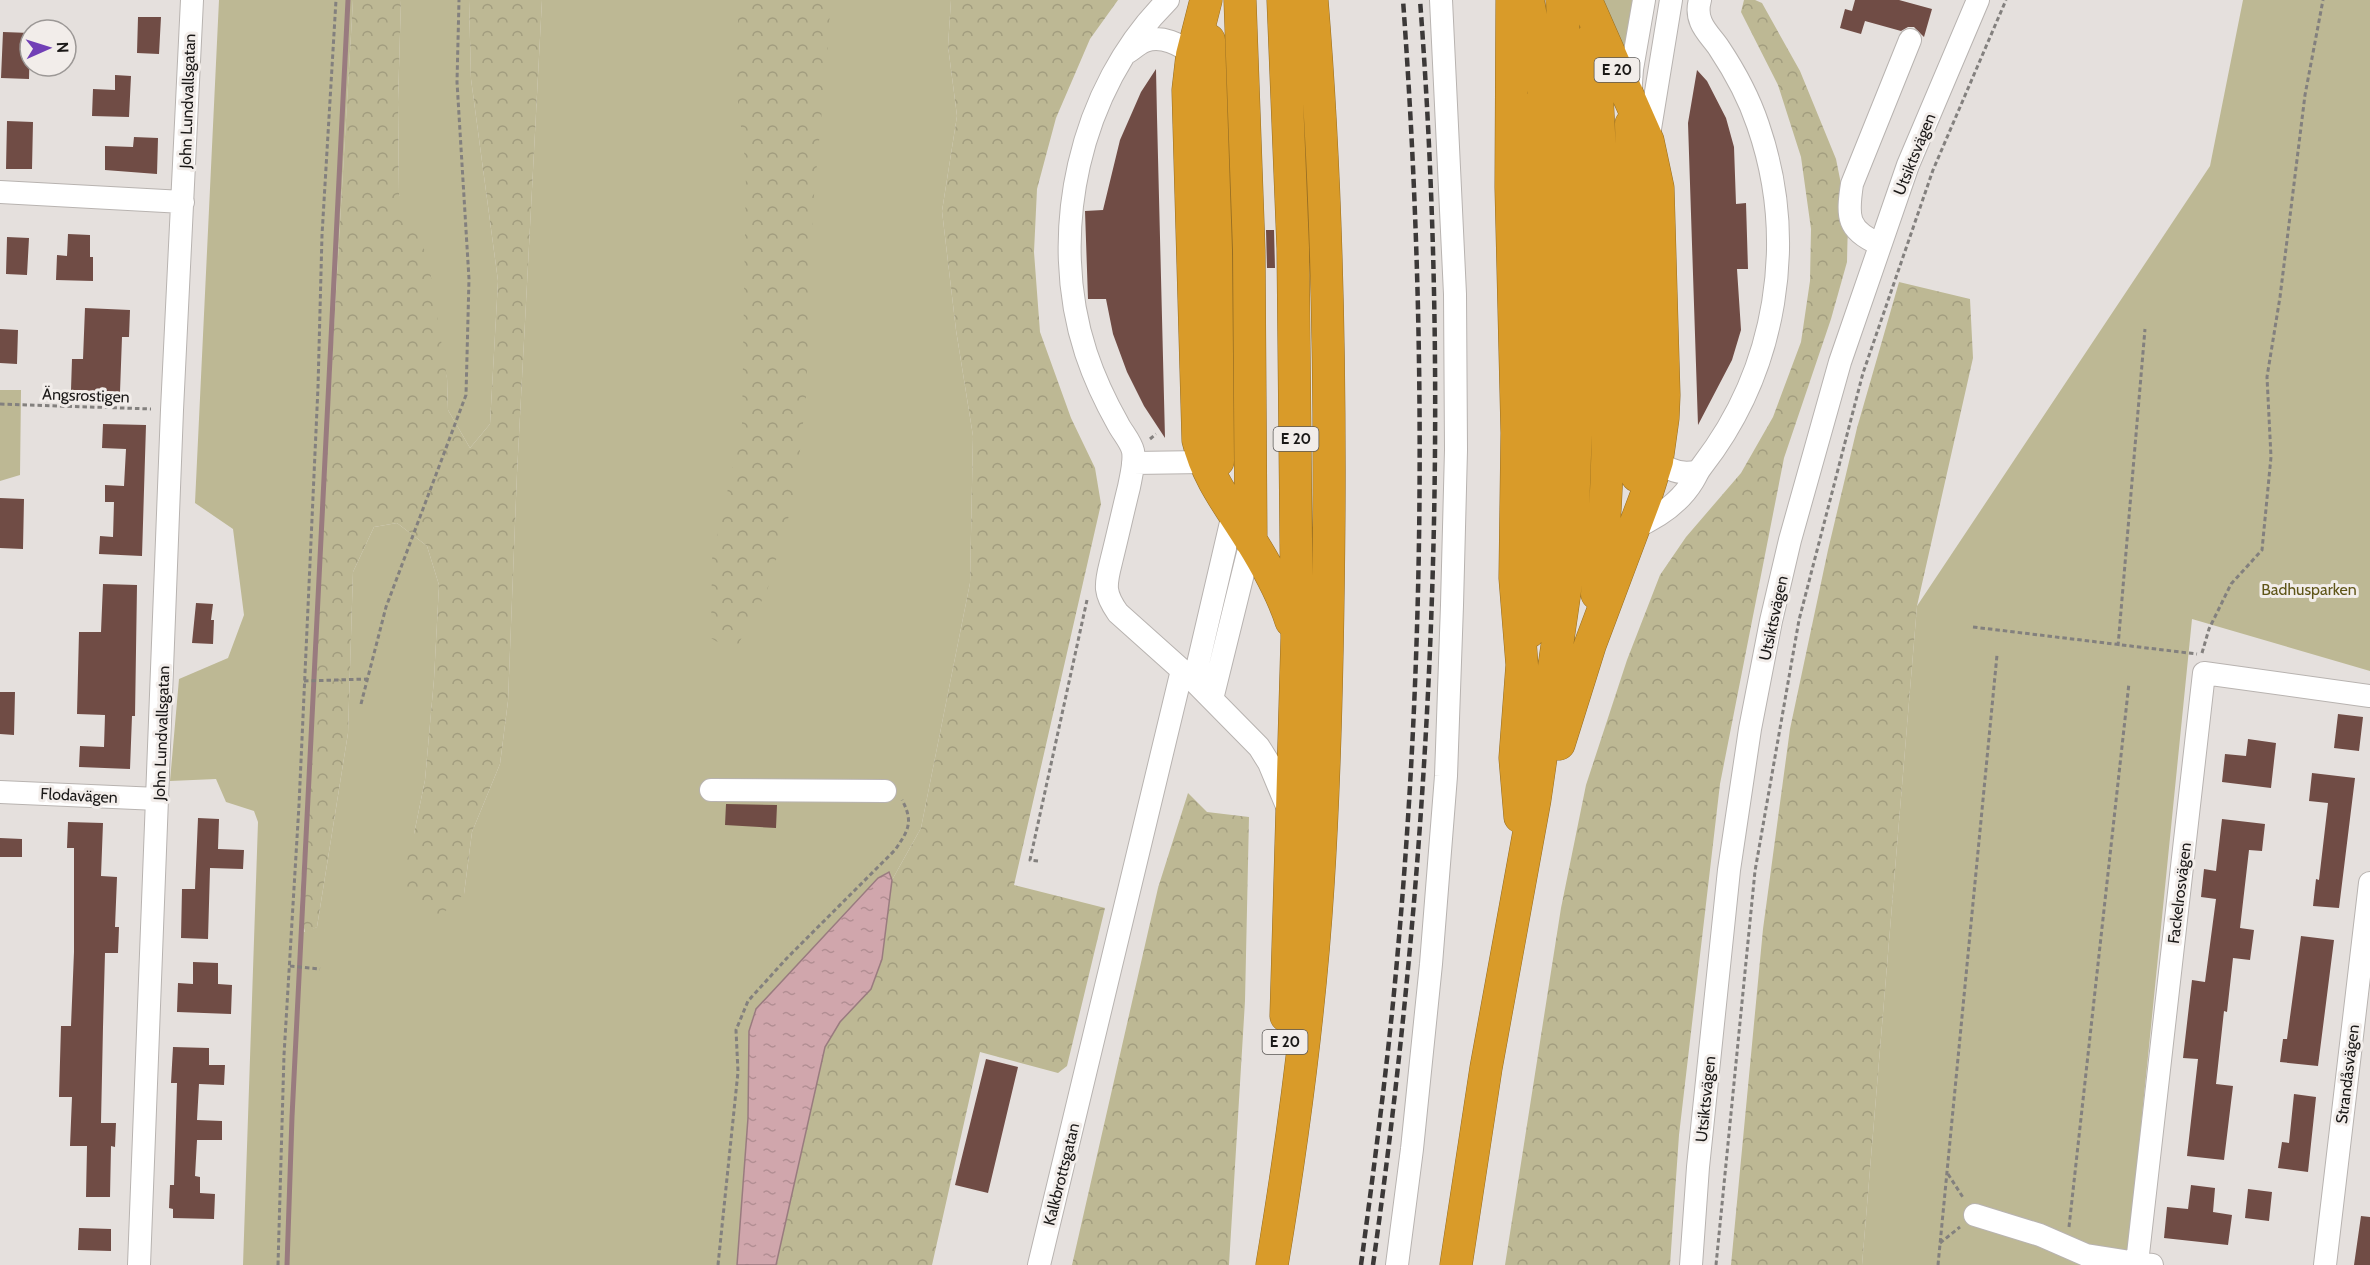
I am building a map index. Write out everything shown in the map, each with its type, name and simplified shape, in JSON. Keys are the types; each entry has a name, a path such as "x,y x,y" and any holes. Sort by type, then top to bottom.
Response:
{"highway":[{"name":"E 20","path":"1207,0 1192,55 1188,90 1198,440 1218,488 1283,596 1297,638"},
{"name":"E 20","path":"1207,0 1216,228 1218,488"},
{"path":"1218,488 1235,408 1226,0"},
{"name":"E 20","path":"1240,0 1257,339 1279,380"},
{"name":"E 20","path":"1251,540 1257,339 1255,0"},
{"name":"E 20","path":"1268,0 1283,596"},
{"name":"E 20","path":"1265,1265 1284,1063 1297,638 1293,260 1283,0"},
{"name":"E 20","path":"1299,0 1303,60 1312,405 1328,638"},
{"name":"E 20","path":"1312,0 1318,83 1329,396 1328,638"},
{"name":"E 20","path":"1272,1265 1294,1134 1317,898 1328,638 1344,404 1340,247 1326,0"},
{"name":"E 20","path":"1512,0 1511,187 1517,434 1515,578 1522,665"},
{"name":"E 20","path":"1516,0 1528,244 1532,397 1530,539 1515,758 1522,878"},
{"name":"E 20","path":"1522,0 1541,186 1547,397 1540,580 1522,665"},
{"name":"E 20","path":"1528,0 1549,117 1559,243 1562,397 1554,581 1555,667"},
{"name":"E 20","path":"1456,1265 1486,1068 1522,878 1572,542 1577,435 1574,243 1562,0"},
{"name":"E 20","path":"1522,878 1550,774 1590,645 1657,461 1663,418 1658,188 1648,141 1610,55 1585,6"},
{"name":"E 20","path":"1555,667 1581,584 1592,484 1593,415 1585,6"},
{"name":"E 20","path":"1585,6 1603,184 1609,434 1603,544 1590,645"},
{"name":"E 20","path":"1610,55 1618,184 1623,415 1621,478 1612,587"},
{"name":"E 20","path":"1630,98 1639,433 1634,528"}],"street":[{"name":"John Lundvallsgatan","path":"140,1265 172,410 192,0"},
{"path":"1168,0 1154,14 1124,54 1099,103 1076,178 1069,232 1076,311 1086,355 1133,457 1109,572 1108,596 1118,613 1188,675 1259,747 1269,763 1293,819"},
{"path":"1397,1265 1412,1149 1431,964 1446,776 1452,605 1456,450 1455,294 1441,0"},
{"path":"1630,98 1632,69 1644,0"},
{"path":"1648,141 1671,0"},
{"path":"1634,528 1657,518 1674,504 1693,482 1739,409 1760,357 1775,296 1778,240 1772,176 1758,126 1734,73 1701,23 1700,0"},
{"name":"Utsiktsvägen","path":"1690,1265 1729,870 1750,729 1771,621 1790,540 1840,362 1908,165 1978,0"},
{"path":"1124,54 1145,41 1156,39 1179,45 1192,55"},
{"path":"1880,244 1858,232 1852,223 1849,204 1852,184 1910,40"},
{"path":"0,192 183,202"},
{"path":"1639,433 1647,451 1657,461 1681,474 1698,471"},
{"path":"1133,457 1218,488"},
{"name":"Kalkbrottsgatan","path":"1039,1265 1082,1083 1188,675 1218,488"},
{"path":"1212,699 1251,540"},
{"name":"Fackelrosvägen","path":"2144,1264 2204,673 2370,696"},
{"path":"711,790 885,791"},
{"name":"Flodavägen","path":"0,792 158,799"},
{"name":"Strandåsvägen","path":"2325,1265 2370,883"},
{"path":"1975,1215 2040,1235 2086,1255 2144,1264"}],"path":[{"path":"278,1265 285,1055 318,387 322,235 336,0"},
{"path":"361,704 386,607 466,395 469,279 457,82 459,0"},
{"path":"1716,1265 1755,871 1799,620 1863,373 1933,170 2006,0"},
{"path":"1973,627 2118,646 2202,654 2209,629 2231,584 2262,550 2271,457 2267,377 2280,297 2305,95 2323,0"},
{"path":"2118,646 2145,329"},
{"name":"Ängsrostigen","path":"0,404 172,410"},
{"path":"1133,457 1156,434"},
{"path":"1038,861 1030,860 1089,591"},
{"path":"1938,1265 1997,655"},
{"path":"305,681 368,679"},
{"path":"2067,1247 2129,683"},
{"path":"718,1265 738,1072 736,1030 748,1001 787,958 895,850 908,830 909,812 900,798 885,791"},
{"path":"290,966 320,969"}],"green space":[{"path":"219,0 353,0 300,908 304,932 317,927 348,733 353,572 374,527 397,523 427,546 439,585 425,780 414,834 464,894 472,832 500,764 508,701 517,473 542,0 951,0 948,46 957,116 942,211 956,330 973,436 970,583 921,828 892,880 888,872 878,878 755,1010 749,1031 748,1118 737,1265 243,1265 258,822 254,811 226,802 216,779 170,781 179,679 228,658 244,615 233,529 195,503"},
{"path":"353,0 401,0 398,102 399,194 428,258 447,378 448,410 470,448 490,424 498,281 471,79 469,0 542,0 517,473 508,701 500,764 472,832 464,894 439,917 399,889 414,834 425,780 439,585 427,546 397,523 374,527 353,572 348,733 317,927 305,933 300,908"},
{"path":"401,0 469,0 471,79 498,281 490,424 470,448 448,410 447,378 399,194 398,102"},
{"path":"739,0 830,0 829,36 813,206 806,397 795,495 767,591 734,652 711,638 712,559 742,427 746,168 735,78"},
{"path":"951,0 1118,0 1090,39 1056,118 1037,189 1034,252 1040,332 1071,418 1095,468 1101,504 1014,885 1105,908 1067,1066 1058,1073 980,1052 932,1265 776,1265 825,1047 840,1022 871,989 882,959 892,880 921,828 970,583 973,436 956,330 942,211 957,116 948,46"},
{"path":"1599,0 1637,0 1626,56"},
{"path":"1744,0 1755,0 1762,3 1800,71 1836,159 1848,219 1847,262 1831,319 1784,458 1720,784 1679,1135 1670,1265 1505,1265 1561,908 1586,785 1627,660 1660,575 1686,537 1741,473 1773,417 1801,342 1810,281 1811,229 1801,157 1778,85 1741,12"},
{"name":"Badhusparken","path":"2243,0 2370,0 2370,671 2192,619 2127,1265 1862,1265 1917,606 2210,166"},
{"path":"1899,282 1970,299 1973,358 1917,606 1862,1265 1731,1265 1763,929 1790,729 1857,428"},
{"path":"0,390 21,390 20,475 0,481"},
{"path":"1188,793 1207,812 1249,817 1245,1001 1229,1265 1072,1265 1158,888"}],"water":[{"path":"889,872 892,880 882,959 871,989 840,1022 825,1047 776,1265 737,1265 748,1118 749,1031 756,1009 878,878"}],"building":[{"path":"1855,0 1899,0 1932,9 1924,37 1914,27 1901,31 1865,21 1861,34 1840,28 1845,9 1852,11"},
{"path":"138,17 161,17 159,54 137,53"},
{"path":"3,32 18,33 18,78 29,79 1,78"},
{"path":"1156,69 1165,438 1144,406 1127,372 1113,334 1106,299 1088,299 1085,211 1103,210 1120,140 1141,92"},
{"path":"1697,70 1707,81 1726,118 1734,147 1736,204 1746,203 1748,269 1737,269 1741,330 1732,360 1698,425 1688,123"},
{"path":"115,75 131,76 129,117 92,116 93,89 115,90"},
{"path":"7,121 33,122 32,169 6,169"},
{"path":"134,137 158,138 157,174 105,170 105,146 133,147"},
{"path":"1266,230 1274,230 1275,268 1267,268"},
{"path":"68,234 90,235 93,281 56,280 57,255 67,256"},
{"path":"7,237 29,238 27,275 6,274"},
{"path":"85,308 130,310 129,337 122,337 120,392 71,390 72,359 83,359"},
{"path":"0,329 18,330 17,364 0,363"},
{"path":"103,424 146,425 142,556 99,554 100,536 113,537 114,502 105,502 105,485 124,486 126,449 102,448"},
{"path":"0,498 24,499 23,549 0,548"},
{"path":"103,584 137,585 135,716 132,716 130,769 79,767 80,746 104,747 105,715 77,714 79,632 101,632"},
{"path":"196,603 213,604 211,620 214,620 213,644 192,643"},
{"path":"0,692 15,692 14,735 0,734"},
{"path":"2338,714 2363,717 2359,751 2334,748"},
{"path":"2248,739 2276,743 2271,788 2222,782 2225,754 2246,756"},
{"path":"2312,773 2355,778 2339,908 2313,906 2316,879 2319,880 2328,803 2309,801"},
{"path":"726,804 777,805 776,828 725,825"},
{"path":"198,818 219,819 218,849 244,850 243,869 210,868 208,939 181,938 182,889 195,889"},
{"path":"2222,819 2265,824 2262,851 2249,850 2240,928 2254,930 2250,960 2233,958 2227,1012 2224,1011 2216,1084 2233,1086 2224,1160 2187,1156 2198,1059 2183,1058 2192,980 2205,982 2216,899 2201,897 2204,869 2216,871"},
{"path":"68,822 103,823 101,876 117,877 115,927 119,927 118,953 105,953 103,1027 101,1123 116,1123 115,1147 111,1146 110,1197 86,1197 87,1146 70,1146 72,1097 59,1097 61,1026 71,1026 74,952 74,848 67,848"},
{"path":"0,838 22,839 22,857 0,857"},
{"path":"2301,936 2334,940 2318,1066 2280,1062 2283,1039 2287,1039"},
{"path":"193,962 218,963 218,984 232,985 231,1014 177,1012 178,983 193,984"},
{"path":"173,1047 209,1048 209,1065 225,1065 224,1085 199,1084 197,1120 222,1121 222,1140 197,1140 195,1176 200,1177 200,1193 215,1194 214,1219 173,1218 173,1209 169,1208 170,1185 174,1185 177,1083 171,1083"},
{"path":"986,1059 1018,1067 988,1193 955,1185"},
{"path":"2294,1094 2316,1097 2308,1172 2278,1168 2282,1142 2289,1143"},
{"path":"2191,1185 2215,1188 2213,1212 2232,1215 2228,1245 2164,1238 2167,1207 2188,1209"},
{"path":"2248,1189 2272,1192 2269,1221 2245,1218"},
{"path":"2361,1216 2370,1217 2370,1265 2354,1265"},
{"path":"79,1228 111,1229 111,1251 78,1250"}],"waterway":[{"path":"287,1265 292,1117 348,0"}],"railway":[{"path":"1361,1265 1386,1067 1398,949 1414,712 1418,593 1420,474 1416,237 1403,0"},
{"path":"1373,1265 1410,950 1431,634 1435,475 1434,316 1430,158 1420,0"}]}
